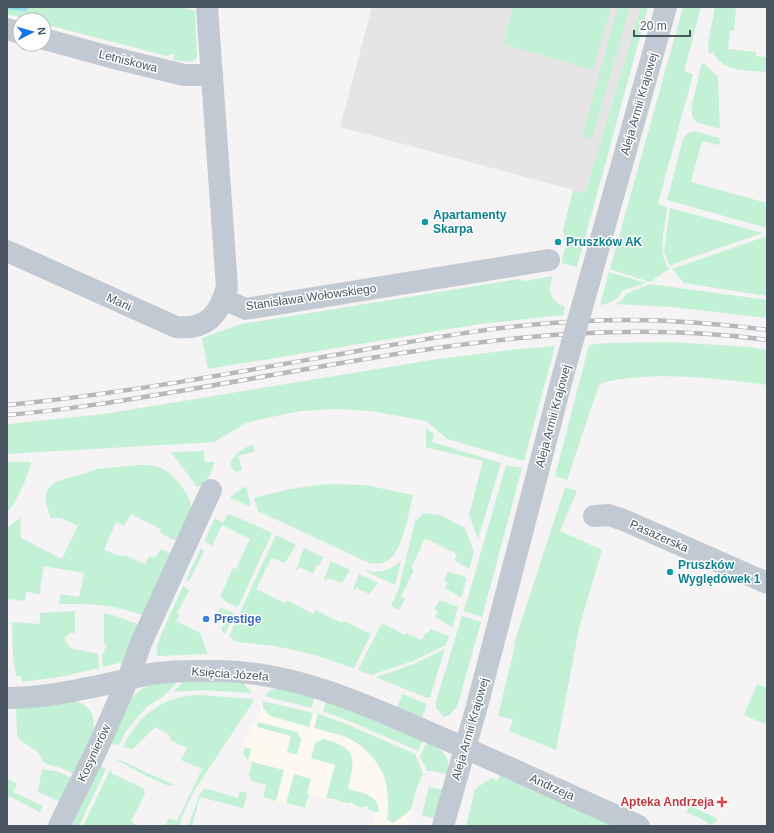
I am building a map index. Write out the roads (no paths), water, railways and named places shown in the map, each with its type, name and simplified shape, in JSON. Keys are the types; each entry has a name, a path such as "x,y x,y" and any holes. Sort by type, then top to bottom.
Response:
{"street":[{"path":"207,7 227,282 223,300"},
{"name":"Aleja Armii Krajowej","path":"444,826 563,376 666,7"},
{"name":"Letniskowa","path":"52,41 184,76 212,75"},
{"name":"Marii","path":"7,251 176,327 194,327 206,322 213,317 223,300"},
{"name":"Stanisława Wołowskiego","path":"223,300 246,309 549,260"},
{"name":"Kosynierów","path":"59,826 98,747 128,679 141,643 211,490"},
{"name":"Pasażerska","path":"594,516 609,515 626,521 767,583"},
{"name":"Księcia Józefa","path":"7,698 48,695 158,673 188,671 243,673 287,680 323,689 360,703 465,748"},
{"name":"Andrzeja","path":"465,748 639,826"}],"water":[{"path":"7,7 29,7 25,11 7,9"}],"railway":[{"path":"7,405 135,389 436,338 526,325 609,320 654,320 767,330"},
{"path":"7,415 119,401 403,353 475,343 548,336 621,332 694,333 767,340"}],"place":[{"name":"Apartamenty Skarpa","path":"425,222"},
{"name":"Pruszków AK","path":"558,242"},
{"name":"Pruszków Wyględówek 1","path":"670,572"},
{"name":"Prestige","path":"206,619"},
{"name":"Apteka Andrzeja","path":"722,802"}]}
